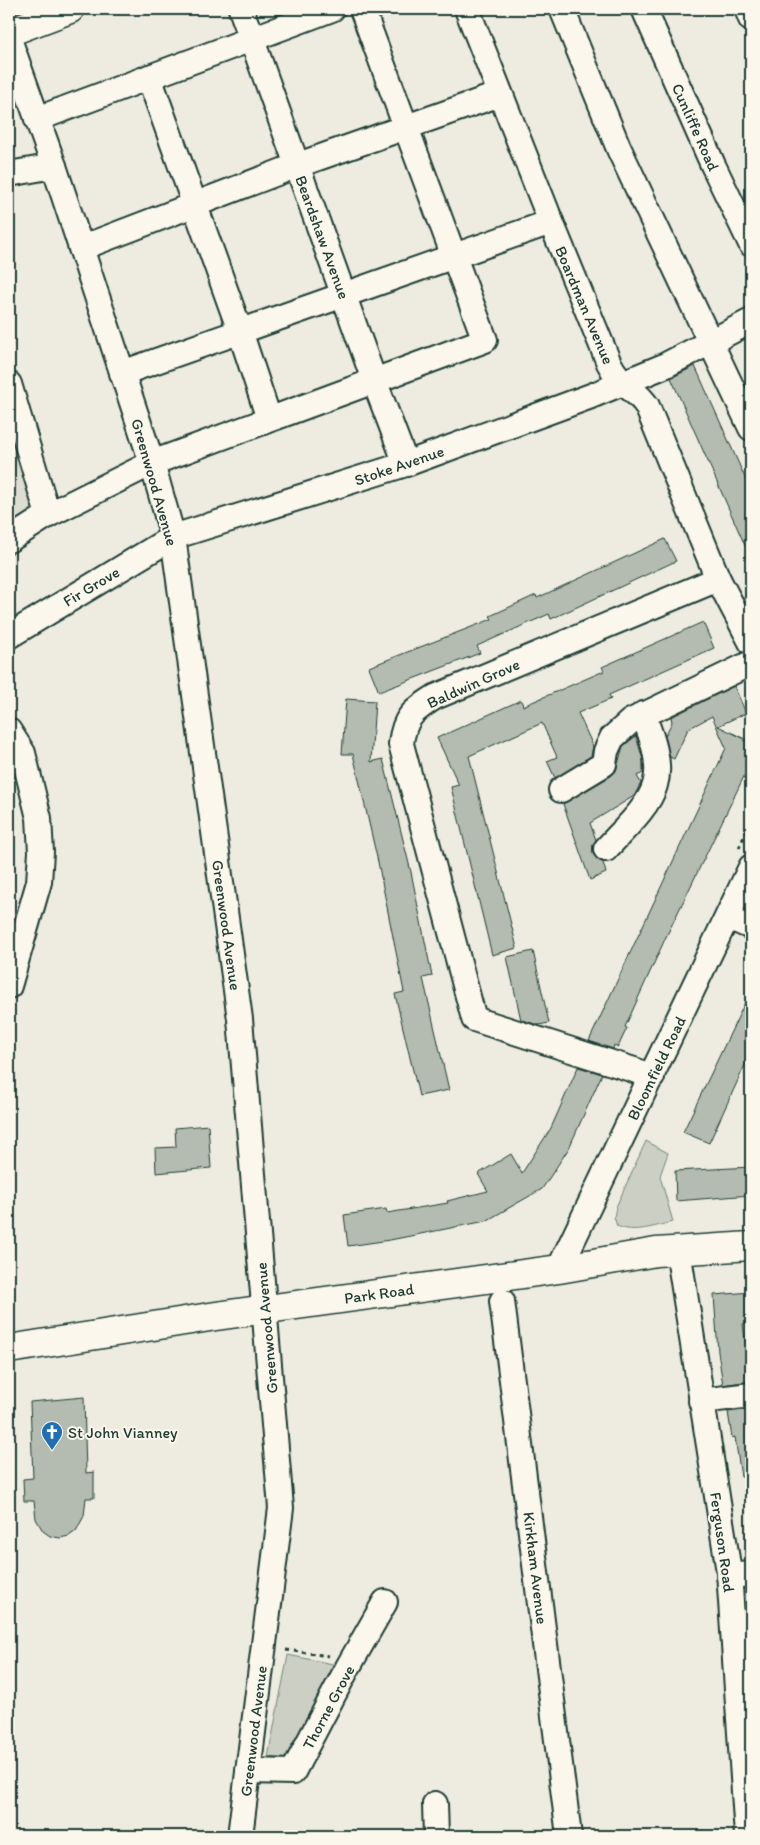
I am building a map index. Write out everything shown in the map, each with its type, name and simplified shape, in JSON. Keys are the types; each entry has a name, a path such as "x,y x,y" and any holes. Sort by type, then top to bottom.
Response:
{"main road":[{"path":"9,32 70,9"},
{"name":"Park Road","path":"9,1349 264,1309 559,1269 656,1252 751,1246"}],"street":[{"name":"Beardshaw Avenue","path":"241,9 406,464"},
{"path":"37,119 332,9"},
{"path":"9,540 48,515 152,463 485,340 362,9"},
{"name":"Boardman Avenue","path":"467,9 609,363 615,375 642,399 647,406 718,579 751,642"},
{"path":"562,9 619,149 751,428"},
{"name":"Cunliffe Road","path":"644,9 751,244"},
{"path":"747,9 751,19"},
{"name":"Greenwood Avenue","path":"9,39 54,166 152,463 172,537 240,1019 282,1508 240,1836"},
{"path":"149,77 240,331 269,419"},
{"path":"81,248 298,165 500,94"},
{"path":"9,174 54,166"},
{"path":"122,373 551,222"},
{"name":"Stoke Avenue","path":"172,537 406,464 623,384 712,343 751,321"},
{"path":"9,384 48,515"},
{"name":"Fir Grove","path":"9,636 172,537"},
{"name":"Baldwin Grove","path":"652,1077 474,1019 401,744 402,731 407,718 420,706 435,697 718,579"},
{"path":"561,790 604,764 606,751 612,738 631,721 751,663"},
{"path":"606,848 635,816 651,795 656,783 657,769 652,738 643,714"},
{"path":"9,730 16,756 39,818 41,852 39,882 9,986"},
{"name":"Bloomfield Road","path":"559,1269 751,867"},
{"path":"728,917 751,927"},
{"name":"Ferguson Road","path":"678,1250 701,1401 740,1575 747,1836"},
{"name":"Kirkham Avenue","path":"502,1301 569,1836"},
{"path":"701,1401 751,1395"},
{"name":"Thorne Grove","path":"248,1771 293,1772 385,1602"},
{"path":"436,1804 436,1836"}],"path":[{"path":"264,1647 352,1660"}],"shaded area":[{"path":"9,402 46,517 9,540"},
{"path":"646,1141 668,1153 660,1176 673,1222 637,1229 617,1226 614,1217 616,1207"},
{"path":"288,1655 343,1666 291,1759 268,1757"}],"building":[{"path":"695,366 751,491 751,559 671,378"},
{"path":"665,539 676,561 551,619 549,614 477,646 480,653 379,692 369,667 492,619 490,616 536,595 537,598"},
{"path":"703,622 714,648 609,695 611,699 578,713 593,746 591,756 555,778 547,761 557,757 542,723 469,756 517,948 492,955 451,787 459,785 437,738 521,700 523,706 604,671 602,667"},
{"path":"734,686 746,713 718,726 751,742 751,762 665,939 625,1027 627,1028 618,1047 614,1045 613,1049 589,1041 726,748 712,716 688,729 674,759 670,757 665,736 672,722 671,717"},
{"path":"346,699 375,701 371,762 383,759 411,872 432,976 423,978 449,1090 419,1096 395,994 404,992 378,862 353,754 342,754"},
{"path":"636,736 643,760 643,773 637,776 641,783 634,796 590,823 596,840 593,846 593,854 603,862 606,873 590,880 563,804 611,776 616,771 623,746"},
{"path":"533,951 549,1023 539,1025 521,1020 507,957"},
{"path":"751,990 751,1052 709,1143 683,1132"},
{"path":"578,1067 602,1074 569,1148 542,1189 486,1221 390,1240 348,1246 344,1215 386,1209 387,1213 448,1203 447,1201 488,1191 478,1174 511,1154 522,1173 551,1128"},
{"path":"208,1125 211,1168 156,1173 155,1148 176,1147 175,1128"},
{"path":"751,1167 751,1195 676,1201 675,1171"},
{"path":"751,1292 751,1323 743,1324 751,1381 723,1385 718,1352 714,1295"},
{"path":"84,1397 86,1473 94,1472 94,1498 86,1498 84,1516 76,1531 69,1536 60,1538 50,1536 43,1531 36,1519 34,1501 24,1501 23,1479 33,1478 30,1402"},
{"path":"751,1409 751,1477 741,1477 735,1437 732,1438 728,1412"}],"place":[{"name":"St John Vianney","path":"52,1451"}]}
